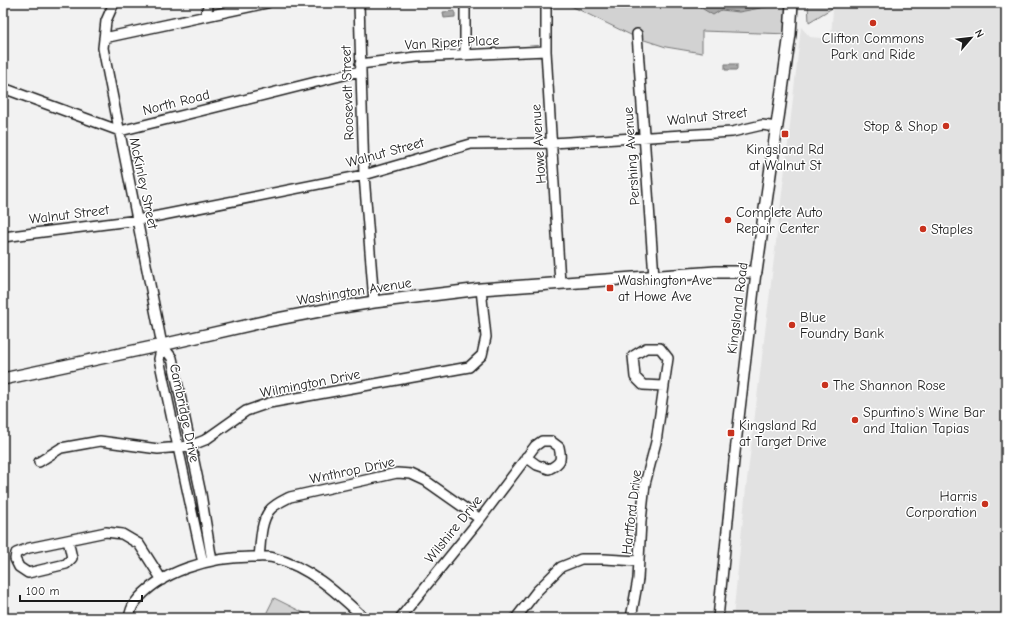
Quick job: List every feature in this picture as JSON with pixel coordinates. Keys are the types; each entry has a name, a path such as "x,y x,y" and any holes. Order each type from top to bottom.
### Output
{"main road":[{"name":"Kingsland Road","path":"756,272 790,34 792,3"},
{"name":"Washington Avenue","path":"3,379 267,321 374,302 481,288 716,272 756,272"}],"street":[{"name":"McKinley Street","path":"114,3 106,21 103,48 162,345"},
{"path":"205,16 209,3"},
{"path":"104,38 267,3"},
{"name":"Roosevelt Street","path":"359,3 364,175 374,302"},
{"path":"465,3 465,55"},
{"name":"Howe Avenue","path":"546,3 546,51 560,283"},
{"name":"Pershing Avenue","path":"638,34 643,137 654,277"},
{"name":"Van Riper Place","path":"360,67 417,57 546,51"},
{"name":"North Road","path":"120,131 360,67"},
{"path":"3,88 120,131"},
{"name":"Walnut Street","path":"3,237 138,220 364,175 471,144 552,143 732,132 757,126 777,127"},
{"name":"Kingsland Road","path":"718,618 734,456 756,272"},
{"name":"Wilmington Drive","path":"39,462 61,448 100,440 158,449 190,446 205,440 246,412 269,403 469,367 482,355 486,337 481,288"},
{"name":"Cambridge Drive","path":"162,345 172,358 201,494 212,560"},
{"name":"Cambridge Drive","path":"162,345 158,359 203,563"},
{"path":"646,348 660,348 668,358 664,386 643,385 635,377 633,356 646,348"},
{"name":"Hartford Drive","path":"631,618 638,579 641,521 645,484 656,442 664,386"},
{"name":"Wilshire Drive","path":"400,618 480,519 526,457"},
{"name":"Wnthrop Drive","path":"259,557 262,527 270,510 290,497 397,473 411,474 426,481 480,519"},
{"path":"68,540 72,558 66,564 28,573 19,567 15,560 16,553 29,548 106,532 122,534 139,544 162,580"},
{"path":"129,618 133,605 147,589 173,573 212,560 238,557 273,557 305,570 342,597 364,618"},
{"path":"516,618 537,591 561,567 581,559 639,561"}],"shaded area":[{"path":"565,3 792,3 790,34 702,31 702,53 666,47 635,37"},
{"path":"688,3 774,3 771,6 739,12 721,10 713,15 698,6"},
{"path":"808,3 888,3 888,6 839,4 809,22"},
{"path":"888,3 1006,3 1006,618 733,618 746,488 801,27 810,37 831,39 833,8 839,4 888,6"},
{"path":"455,11 455,17 444,18 443,12"},
{"path":"725,64 737,64 737,70 725,70"},
{"path":"274,598 314,618 264,618"}],"place":[{"name":"Clifton Commons Park and Ride","path":"873,23"},
{"name":"Stop & Shop","path":"946,126"},
{"name":"Kingsland Rd at Walnut St","path":"785,134"},
{"name":"Complete Auto Repair Center","path":"728,220"},
{"name":"Staples","path":"923,229"},
{"name":"Washington Ave at Howe Ave","path":"610,288"},
{"name":"Blue Foundry Bank","path":"792,325"},
{"name":"The Shannon Rose","path":"825,385"},
{"name":"Spuntino's Wine Bar and Italian Tapias","path":"855,420"},
{"name":"Kingsland Rd at Target Drive","path":"731,433"},
{"name":"Harris Corporation","path":"985,504"}]}
